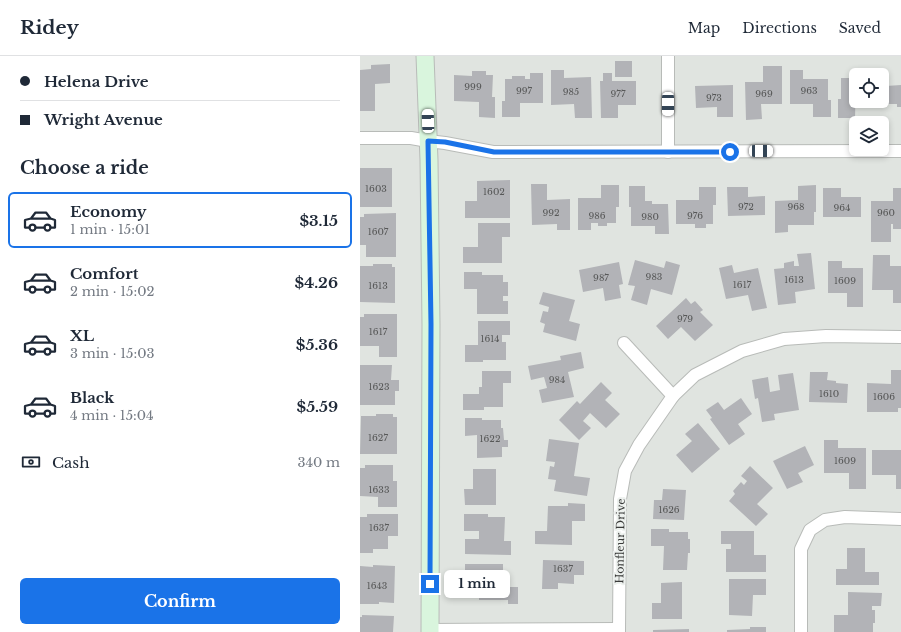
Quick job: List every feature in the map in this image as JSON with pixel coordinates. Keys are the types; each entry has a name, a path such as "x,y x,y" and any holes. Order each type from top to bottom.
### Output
{"street":[{"path":"425,56 431,324 430,631 619,630"},
{"path":"668,56 668,152"},
{"path":"360,138 412,138 445,142 494,152 901,151"},
{"name":"Honfleur Drive","path":"619,630 620,499 625,471 639,445 673,396 695,375 742,351 784,339 826,336 901,338"},
{"path":"624,343 673,396"},
{"path":"801,632 801,549 810,530 825,520 845,517 901,519"}],"building":[{"path":"615,61 632,61 632,77 615,77"},
{"path":"390,64 390,83 375,84 375,111 360,111 360,70 371,69 371,65"},
{"path":"763,66 782,66 782,104 761,104 762,119 746,120 745,82 763,82"},
{"path":"551,70 564,70 564,78 591,77 592,118 575,118 574,104 551,105"},
{"path":"790,70 803,70 803,79 828,79 828,100 831,100 831,117 813,117 813,104 790,104"},
{"path":"472,71 486,71 486,75 493,75 492,97 495,97 495,118 479,117 479,102 454,101 454,75 472,76"},
{"path":"530,73 543,73 543,103 520,103 520,117 502,117 502,101 505,101 505,79 512,79 512,76 525,76 525,79 530,79"},
{"path":"603,73 612,73 612,81 636,81 636,105 618,105 618,118 601,118 600,81 603,81"},
{"path":"841,78 849,78 849,108 855,108 855,116 849,116 849,118 838,118 838,99 841,99"},
{"path":"733,85 733,117 717,117 717,107 696,108 695,86"},
{"path":"901,85 901,107 897,107 897,104 889,104 889,86"},
{"path":"360,168 392,168 392,207 360,207"},
{"path":"510,180 510,218 465,218 465,201 477,201 477,181"},
{"path":"531,184 547,184 547,200 570,199 570,230 557,230 557,224 532,225"},
{"path":"601,185 619,185 619,207 616,207 616,223 607,223 607,226 598,226 598,223 591,223 591,230 578,230 578,198 601,198"},
{"path":"816,185 816,212 814,212 814,225 788,225 788,232 775,233 775,201 798,200 798,186"},
{"path":"629,186 645,186 645,201 652,201 652,204 668,204 669,234 655,234 655,226 631,226"},
{"path":"699,187 716,187 716,205 713,205 713,224 706,224 706,228 695,228 695,224 676,224 676,200 699,200"},
{"path":"727,187 748,187 748,197 765,196 765,215 728,216"},
{"path":"823,188 841,188 841,197 861,197 861,217 823,217"},
{"path":"893,188 901,188 901,229 893,229 893,224 891,224 891,242 871,242 871,201 893,201"},
{"path":"396,213 396,257 366,257 366,245 360,245 360,217 364,217 364,214"},
{"path":"478,223 510,223 510,237 502,237 502,263 463,263 463,247 478,247"},
{"path":"811,253 815,289 795,292 796,303 778,305 774,269 784,268 784,263 794,261 794,266 799,266 797,254"},
{"path":"873,255 890,255 890,266 901,266 901,303 893,303 893,290 872,290"},
{"path":"635,260 664,268 666,261 680,265 672,295 651,289 647,305 631,300 635,286 628,285"},
{"path":"828,261 842,261 842,268 863,268 863,307 847,307 847,293 828,293"},
{"path":"619,262 623,284 619,285 621,298 605,301 603,288 583,292 579,270"},
{"path":"373,264 392,264 392,267 395,267 395,303 360,302 360,266 373,266"},
{"path":"732,265 734,273 758,268 767,308 752,311 748,295 726,299 719,268"},
{"path":"464,272 482,272 482,275 503,275 503,282 508,282 508,296 503,296 503,301 508,301 508,314 477,314 477,289 464,289"},
{"path":"543,292 575,300 569,321 580,324 576,341 543,332 545,324 540,322 543,311 548,312 549,307 539,304"},
{"path":"686,298 691,304 695,301 703,310 700,312 713,325 695,341 681,327 668,339 656,326"},
{"path":"364,314 397,314 397,357 379,357 379,346 360,346 360,317 364,317"},
{"path":"478,321 510,321 510,335 502,335 502,342 506,342 506,360 465,362 465,345 478,345"},
{"path":"581,352 584,368 568,372 574,397 542,403 539,390 547,388 544,377 531,380 528,366 561,360 560,356"},
{"path":"360,365 392,365 391,380 399,380 399,391 395,391 395,405 360,405"},
{"path":"891,370 901,370 901,408 898,408 898,412 867,412 867,383 891,384"},
{"path":"482,371 511,371 511,383 503,383 503,407 484,407 484,410 463,410 463,394 479,394 479,387 482,387"},
{"path":"810,372 828,372 827,380 836,381 836,383 848,384 847,403 809,402"},
{"path":"793,373 799,410 774,414 775,420 762,422 758,398 755,399 752,380 768,377 770,392 780,390 778,375"},
{"path":"601,382 612,393 605,400 620,414 606,428 590,413 583,421 591,428 579,440 559,420 577,401 580,404"},
{"path":"741,398 752,414 738,424 745,434 729,445 710,419 712,418 706,410 718,402 724,410"},
{"path":"376,414 393,414 393,417 397,417 397,454 360,454 361,416 376,416"},
{"path":"465,418 501,420 504,440 508,440 508,447 502,447 502,457 477,458 477,435 465,436"},
{"path":"698,423 720,449 692,473 676,455 692,441 685,434"},
{"path":"549,439 579,443 574,476 590,478 587,496 554,491 556,480 548,479 550,466 554,467 555,462 546,461"},
{"path":"824,440 838,440 838,448 866,448 866,489 849,489 849,473 824,473"},
{"path":"805,446 814,465 798,473 803,482 787,489 773,461"},
{"path":"872,450 901,450 901,489 896,489 896,475 872,475"},
{"path":"365,465 393,465 393,481 397,481 397,507 378,507 378,497 360,496 360,468 365,468"},
{"path":"750,466 773,488 757,504 768,514 756,526 729,501 735,494 733,491 741,482 744,485 747,481 741,476"},
{"path":"473,469 496,469 496,505 465,505 464,489 473,489"},
{"path":"663,489 686,490 684,520 653,519 654,500 662,500"},
{"path":"568,503 585,504 585,521 572,521 572,545 535,544 535,531 547,531 548,506 568,506"},
{"path":"367,514 398,514 398,536 388,536 388,549 373,549 373,553 360,553 360,517 367,517"},
{"path":"464,514 488,514 488,517 505,517 504,541 511,541 511,555 465,554 465,539 479,539 479,531 464,531"},
{"path":"651,529 669,529 669,532 688,532 688,539 690,539 690,553 688,553 687,570 663,570 664,546 651,546"},
{"path":"721,531 754,531 754,555 766,555 766,572 726,572 726,549 731,549 731,544 721,544"},
{"path":"847,548 865,548 865,572 879,572 879,585 836,585 836,569 847,569"},
{"path":"543,560 584,561 584,575 574,575 574,584 558,583 558,589 542,589"},
{"path":"465,564 503,564 503,587 518,587 518,604 508,604 508,600 479,600 479,579 465,579"},
{"path":"373,565 395,566 394,603 379,602 379,604 360,604 360,566 373,567"},
{"path":"729,579 766,579 766,595 753,595 752,616 729,615"},
{"path":"682,582 682,619 652,619 652,603 661,603 661,583"},
{"path":"848,592 882,593 881,606 872,606 872,610 875,610 873,632 834,632 834,615 848,615"},
{"path":"362,615 394,616 393,632 360,632 360,617 362,617"},
{"path":"750,627 766,627 766,632 727,632 727,630 750,629"},
{"path":"689,629 689,632 653,632 653,630"}],"route":[{"path":"430,584 431,324 428,141 445,142 494,152 730,152"}]}
